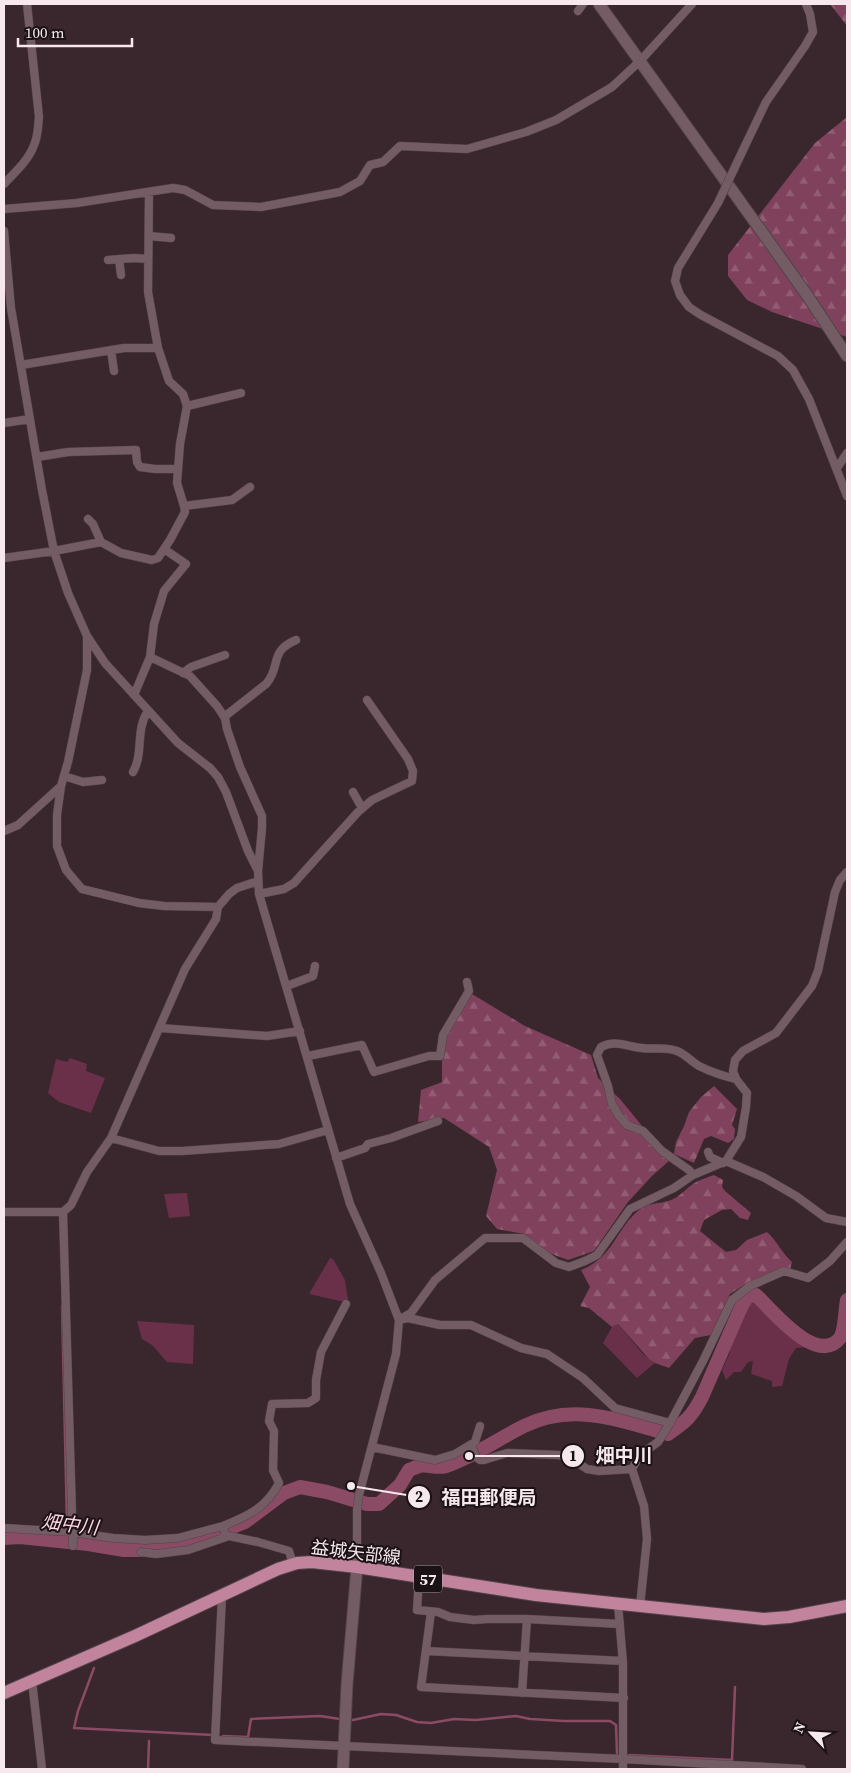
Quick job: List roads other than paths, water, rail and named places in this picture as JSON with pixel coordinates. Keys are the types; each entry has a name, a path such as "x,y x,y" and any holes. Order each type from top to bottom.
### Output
{"main road":[{"name":"益城矢部線","path":"4,1693 222,1596 278,1569 293,1564 312,1562 357,1567 527,1594 764,1619 789,1617 847,1606"}],"street":[{"path":"4,184 24,162 34,146 38,122 27,4"},
{"path":"578,11 583,4"},
{"path":"599,4 748,212 847,356"},
{"path":"4,209 77,203 173,188 185,190 213,205 261,207 340,192 360,181 370,165 383,162 400,146 467,149 526,132 556,120 612,87 640,61 692,4"},
{"path":"806,4 810,14 812,32 805,46 766,102 718,203 678,268 675,281 680,295 689,307 778,356 793,370 809,399 847,496"},
{"path":"88,519 93,524 101,542 121,554 152,560 158,558 183,519 184,506 177,483 180,444 186,406 183,394 169,381 158,348 148,292 150,192"},
{"path":"4,231 11,308 30,419 54,551 68,593 87,636 105,663 178,743 210,768 218,777 258,871"},
{"path":"149,236 171,238"},
{"path":"119,259 121,275"},
{"path":"108,260 148,259"},
{"path":"21,366 124,348 158,348"},
{"path":"111,350 114,371"},
{"path":"186,406 240,393"},
{"path":"4,423 30,419"},
{"path":"37,458 68,452 136,450 137,462 140,467 178,469"},
{"path":"837,468 847,453"},
{"path":"184,506 232,500 250,487"},
{"path":"4,558 101,542"},
{"path":"134,695 150,658 154,624 164,591 186,564 164,549"},
{"path":"87,636 87,670 61,786 56,831 57,846 66,870 82,889 139,903 164,906 218,907"},
{"path":"224,717 266,684 271,678 280,650 283,646 296,640"},
{"path":"183,673 191,667 224,656"},
{"path":"150,658 190,676 224,717 240,767 262,816 258,871 260,894 350,1204 384,1282 398,1320 396,1354 357,1510 357,1567 347,1684 343,1769"},
{"path":"260,894 284,889 294,883 362,808 372,800 410,783 414,778 414,771 408,759 367,700"},
{"path":"133,772 138,764 140,732 144,717 148,711"},
{"path":"64,776 83,782 102,780"},
{"path":"4,830 18,825 61,786"},
{"path":"353,792 362,808"},
{"path":"398,1320 411,1314 435,1280 485,1238 523,1238 548,1259 569,1267 597,1255 630,1209 674,1188 693,1175 724,1162 740,1137 746,1107 747,1093 733,1072 735,1060 743,1051 776,1033 812,986 818,972 835,892 840,880 847,872"},
{"path":"4,1212 63,1212 71,1205 87,1172 110,1138 185,969 216,919 218,907 237,888 258,881"},
{"path":"287,986 313,976 315,966"},
{"path":"308,1056 362,1045 374,1072 429,1056 440,1056 443,1035 469,990 467,982"},
{"path":"160,1028 267,1036 300,1030"},
{"path":"693,1175 689,1170 662,1151 643,1131 628,1125 619,1116 612,1104 597,1055 601,1047 615,1044 628,1044 640,1048 665,1047 678,1051 699,1066 723,1076 736,1078"},
{"path":"336,1158 365,1148 368,1144 438,1121"},
{"path":"110,1138 159,1151 182,1152 279,1144 328,1130"},
{"path":"708,1152 710,1158 763,1177 796,1196 826,1218 847,1222"},
{"path":"63,1212 73,1546"},
{"path":"640,1606 646,1539 644,1506 632,1469 640,1455 658,1442 670,1424 704,1361 732,1300 750,1286 784,1271 808,1278 830,1261 847,1242"},
{"path":"4,1528 145,1540 178,1538 223,1527 258,1510 274,1494 279,1483 273,1470 274,1431 269,1421 272,1404 308,1403 316,1398 316,1380 320,1352 346,1304"},
{"path":"398,1320 408,1318 440,1325 471,1325 521,1348 547,1354 583,1378 615,1408 670,1424"},
{"path":"372,1447 435,1460 471,1447 475,1442 480,1426"},
{"path":"471,1447 476,1457 480,1460 508,1453 559,1455 576,1461 587,1469 599,1471 632,1469"},
{"path":"223,1527 226,1536"},
{"path":"141,1552 156,1554 188,1550 226,1536 258,1542 288,1551 293,1564"},
{"path":"419,1577 416,1610 438,1612 450,1618 474,1620 487,1618 527,1619 620,1624"},
{"path":"222,1596 215,1740 802,1769"},
{"path":"618,1604 623,1661 623,1769"},
{"path":"431,1612 421,1687 624,1698"},
{"path":"522,1693 527,1619"},
{"path":"426,1651 623,1661"},
{"path":"32,1681 42,1769"}],"waterway":[{"name":"畑中川","path":"4,1538 20,1537 124,1550 162,1550 210,1536 245,1522 284,1493 300,1487 327,1492 367,1504 379,1504 400,1485 409,1470 419,1466 443,1467 476,1453 524,1426 542,1419 560,1415 596,1416 632,1423 668,1434 695,1410 742,1305 748,1296 756,1295 795,1333 807,1341 819,1345 830,1345 842,1335 847,1300"},
{"path":"62,1306 67,1525"},
{"path":"94,1668 78,1711 74,1728 213,1735"},
{"path":"629,1755 732,1760 735,1687"},
{"path":"353,1720 381,1714 396,1715 417,1722 431,1723 454,1719 476,1720 516,1716 530,1719 564,1721 610,1721 616,1725 617,1754"},
{"path":"223,1736 248,1737 251,1719 320,1716 340,1719"},
{"path":"148,1769 149,1741"}],"place":[{"name":"畑中川","path":"469,1456"},
{"name":"福田郵便局","path":"351,1486"}]}
